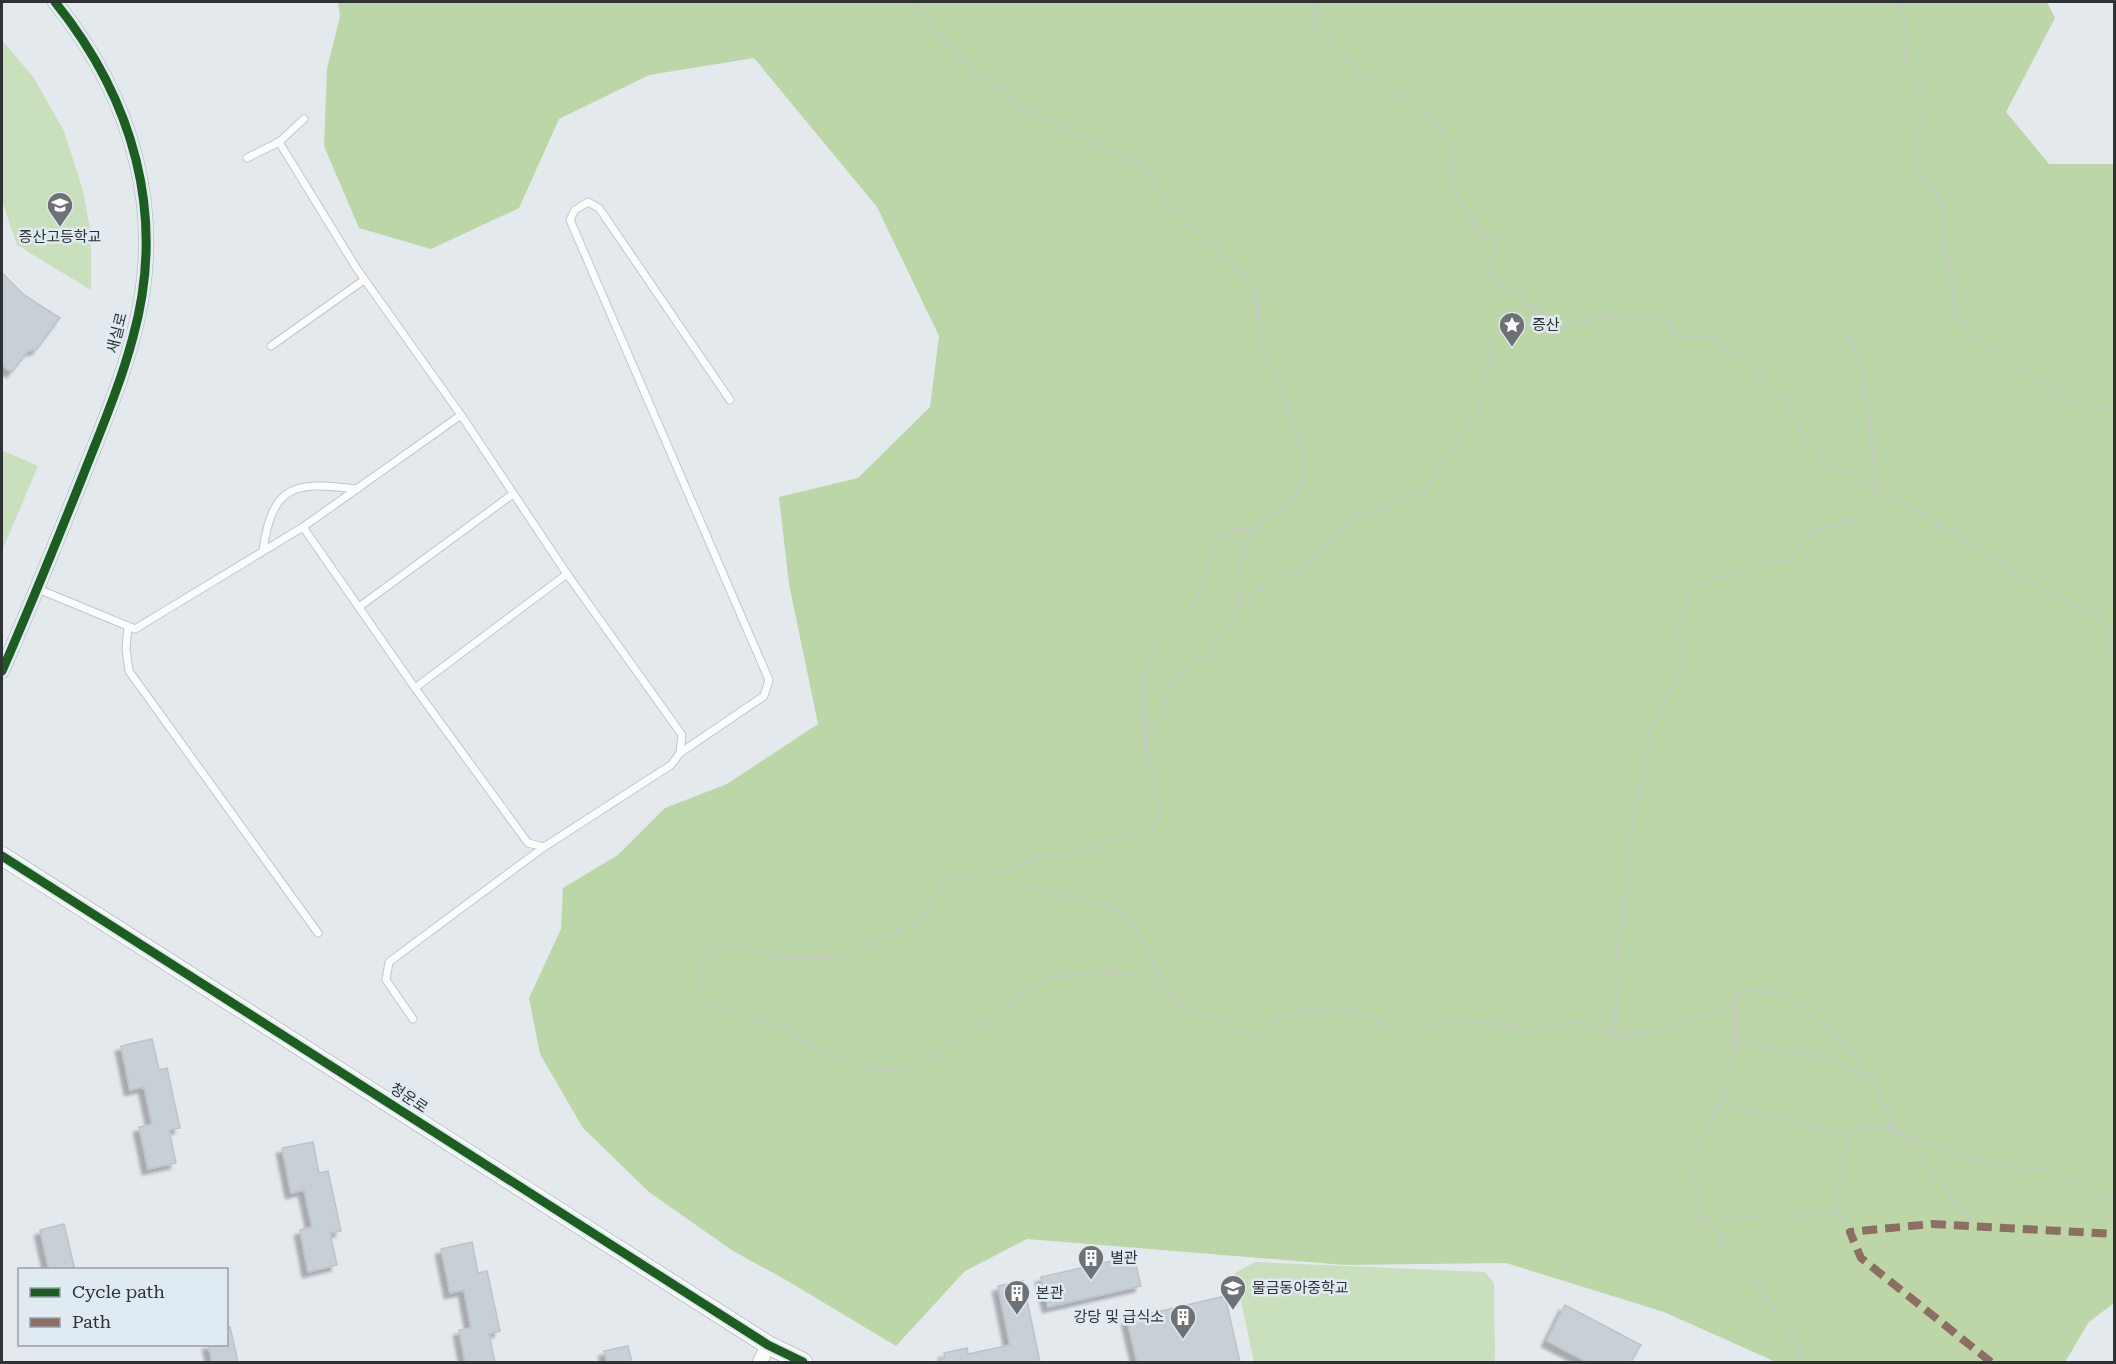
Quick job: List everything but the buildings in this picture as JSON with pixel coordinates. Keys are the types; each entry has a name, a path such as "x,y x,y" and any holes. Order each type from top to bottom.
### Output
{"street":[{"name":"새실로","path":"2,671 38,589 120,380 134,336 146,251 140,171 129,131 115,96 94,57 55,2"},
{"name":"청운로","path":"2,856 768,1345 803,1362"},
{"path":"760,1362 768,1345"}],"lane":[{"path":"247,158 279,142 304,119"},
{"path":"279,142 364,280 461,415 567,574 682,735 680,753"},
{"path":"413,1019 386,980 389,962 544,848 671,765 680,753 764,696 769,680 570,220 575,210 588,202 598,208 730,400"},
{"path":"271,346 364,280"},
{"path":"38,589 135,629 303,527 461,415"},
{"path":"263,550 271,513 280,499 294,489 313,484 357,489"},
{"path":"359,607 513,494"},
{"path":"303,527 415,688 528,843 544,848"},
{"path":"415,688 567,574"},
{"path":"128,626 126,649 129,671 318,933"}],"path":[{"path":"915,2 939,36 971,68 987,81 1003,89 1018,105 1143,166 1164,200 1248,279 1257,303 1260,342 1291,411 1307,467 1300,491 1285,507 1254,529 1244,549 1239,569 1237,605 1230,621 1208,654 1177,675 1169,689 1162,717 1147,735"},
{"path":"1315,2 1314,15 1317,27 1328,37 1336,50 1357,70 1431,117 1443,130 1450,145 1453,190 1456,197 1477,228 1476,235 1496,234 1499,249 1485,272 1553,322 1576,325 1600,317 1666,315 1674,335 1711,336 1734,353 1752,361 1773,394 1787,401 1801,434 1825,461 1960,537 2051,593 2100,616 2110,633 2111,647 2115,650"},
{"path":"1896,2 1904,16 1908,34 1903,66 1916,80 1924,95 1925,111 1913,149 1922,176 1942,201 1942,244 1948,256 1955,311 1976,339 2027,375 2044,381 2055,396 2070,406 2115,407"},
{"path":"1237,605 1270,581 1299,571 1354,518 1426,490 1483,404 1480,380 1494,360 1488,351 1488,340 1534,310"},
{"path":"1615,1035 1616,1000 1623,973 1617,947 1631,874 1628,845 1650,733 1667,698 1685,669 1680,651 1679,622 1694,588 1711,579 1790,559 1816,530 1852,520 1874,500 1876,489 1862,370 1845,330"},
{"path":"1254,529 1234,530 1218,539 1199,594 1181,616 1165,628 1149,655 1141,681 1142,702 1147,735 1146,747 1161,813 1158,822 1150,831 1111,838 1092,850 1071,855 1054,854 1037,857 1004,872 954,877 942,886 920,918 841,954 797,958 775,956 737,946 722,948 708,956 699,977 698,990 702,1000 711,1005 749,1014 793,1033 815,1049 871,1069 887,1071 925,1061 1015,1003 1030,986 1054,977 1112,971 1139,978 1190,1009 1226,1023 1245,1034 1259,1037 1268,1034 1275,1020 1302,1012 1332,1010 1360,1014 1387,1026 1409,1031 1423,1030 1445,1020 1463,1018 1530,1030 1571,1021 1615,1035 1635,1035 1687,1023 1718,1010 1748,990 1764,991 1787,997 1836,1034 1863,1066 1884,1101 1894,1130"},
{"path":"1029,885 1076,899 1104,904 1121,911 1133,923 1143,939 1160,978 1177,1000"},
{"path":"1699,1219 1698,1196 1687,1162 1721,1102 1737,1041 1735,998"},
{"path":"1737,1041 1833,1059 1869,1077"},
{"path":"1721,1102 1849,1135"},
{"path":"1850,1232 1836,1209 1849,1135 1859,1127 1894,1130 1975,1161 2022,1170 2044,1167 2102,1196 2115,1198"},
{"path":"1900,1133 1975,1227"},
{"path":"1699,1219 1839,1214"},
{"path":"1699,1219 1717,1230 1725,1249 1755,1280 1801,1351 1799,1362"}],"green space":[{"path":"338,2 2047,2 2055,18 2006,112 2049,164 2114,164 2114,1303 2089,1322 2065,1362 1776,1362 1664,1312 1506,1263 1345,1265 1027,1239 965,1271 896,1346 733,1251 649,1192 583,1128 540,1054 529,998 561,929 563,888 618,855 665,808 727,784 818,724 789,584 779,497 858,478 930,407 939,336 877,207 754,58 649,75 559,119 519,208 431,249 359,228 324,146 327,69 340,16"},
{"path":"2,40 34,78 64,131 83,191 91,234 91,290 17,245 2,201"},
{"path":"2,450 38,466 2,551"},
{"path":"1255,1262 1485,1272 1494,1283 1495,1362 1254,1362 1235,1273"}],"marked path":[{"path":"1991,1362 1861,1258 1850,1232 1932,1224 2114,1234"}],"cycle path":[{"path":"2,671 53,551 116,391 133,337 143,291 146,246 144,203 136,160 123,118 105,78 82,39 55,2"},
{"path":"2,856 768,1345 803,1362"}],"place":[{"name":"증산고등학교","path":"60,228"},
{"name":"증산","path":"1512,348"},
{"name":"별관","path":"1091,1281"},
{"name":"물금동아중학교","path":"1233,1311"},
{"name":"본관","path":"1017,1316"},
{"name":"강당 및 급식소","path":"1183,1340"}]}
